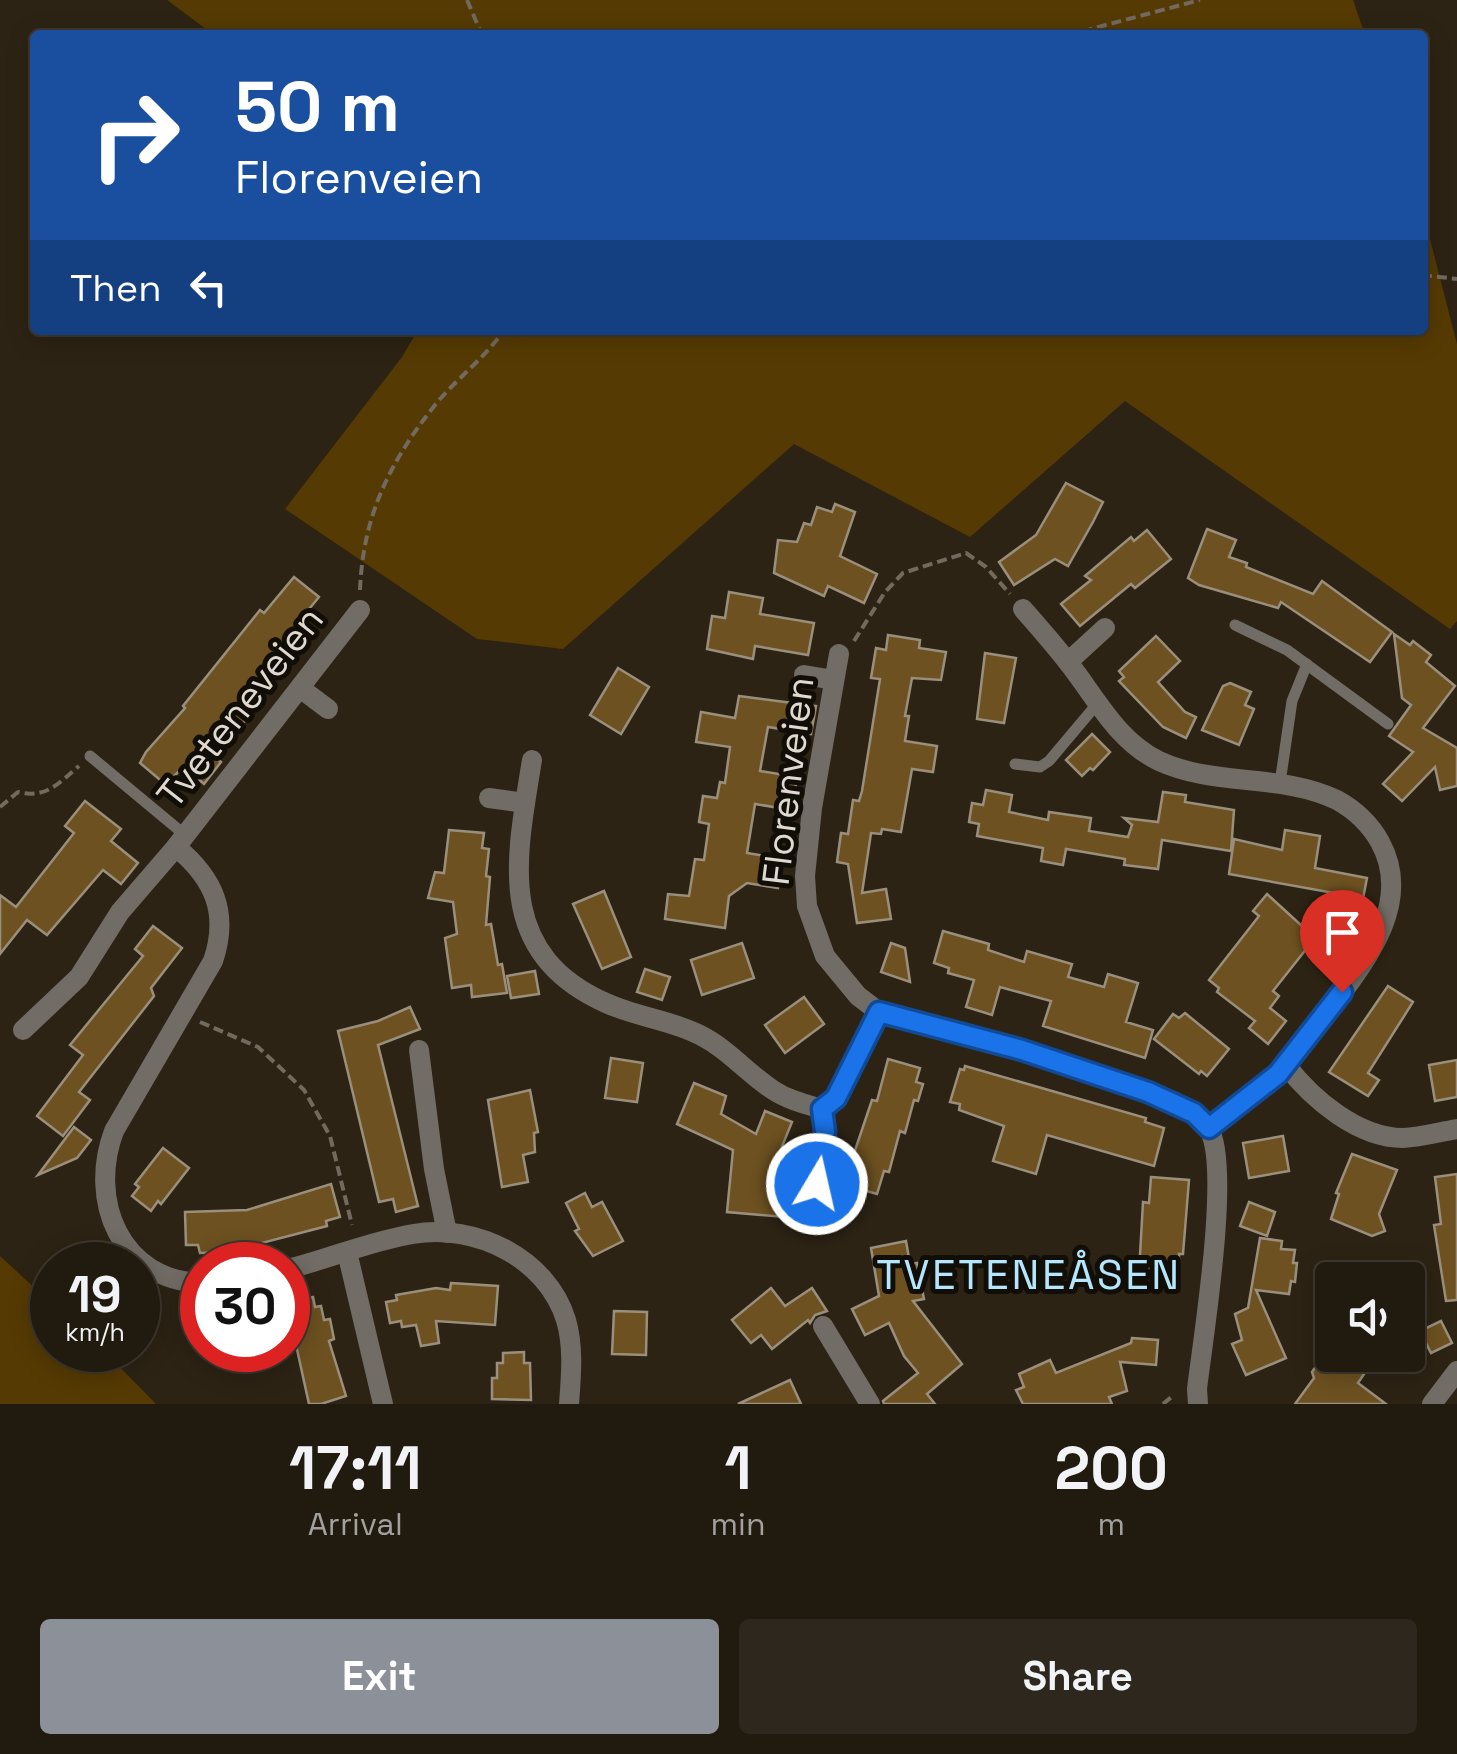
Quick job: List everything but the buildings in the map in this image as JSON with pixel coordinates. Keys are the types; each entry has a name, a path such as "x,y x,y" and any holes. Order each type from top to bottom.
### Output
{"street":[{"path":"1022,609 1129,740 1159,761 1206,774 1315,791 1339,802 1371,827 1388,858 1392,894 1374,947 1286,1066 1209,1128 1216,1162 1216,1216 1198,1404"},
{"name":"Tveteneveien","path":"22,1030 80,977 120,912 181,841 360,610"},
{"path":"1068,662 1105,628"},
{"name":"Florenveien","path":"838,654 812,808 805,876 808,906 825,956 858,996 879,1012 1022,1050 1140,1089 1184,1107 1209,1128"},
{"path":"804,675 834,680"},
{"path":"300,688 328,709"},
{"path":"532,760 517,850 517,887 525,918 540,950 558,975 609,1005 698,1034 721,1047 772,1089 822,1109"},
{"path":"489,798 525,804"},
{"name":"Tveteneveien","path":"180,1280 166,1278 130,1249 115,1229 103,1182 104,1157 114,1131 213,961 221,924 212,890 181,841"},
{"path":"822,1109 836,1098 879,1012"},
{"path":"419,1050 434,1169 447,1233"},
{"path":"1286,1066 1326,1105 1366,1130 1402,1138 1457,1129"},
{"path":"817,1184 825,1132 822,1109"},
{"path":"310,1263 412,1234 447,1233 509,1251 548,1284 567,1321 569,1404"},
{"path":"352,1251 383,1404"},
{"path":"823,1326 870,1404"},
{"path":"1432,1404 1457,1370"}],"lane":[{"path":"1236,624 1271,640 1388,724"},
{"path":"1280,784 1292,700 1307,664"},
{"path":"1015,764 1040,767 1049,761 1098,704"},
{"path":"90,756 181,841"}],"path":[{"path":"467,0 480,30"},
{"path":"1087,30 1200,0"},
{"path":"1428,277 1457,280"},
{"path":"360,610 365,537 378,493 434,406 499,335"},
{"path":"838,654 860,636 885,592 903,574 966,553 986,567 1022,609"},
{"path":"0,807 18,792 38,795 53,789 90,756"},
{"path":"182,1014 258,1047 304,1090 330,1136 352,1251"}],"shaded area":[{"path":"167,0 1353,0 1363,30 207,30"},
{"path":"1428,231 1457,344 1457,621 1450,629 1125,401 970,537 794,444 563,649 477,639 285,509 415,335 1428,335"},
{"path":"0,1256 30,1284 30,1372 125,1372 156,1404 0,1404"}],"district":[{"name":"TVETENEÅSEN","path":"1029,1274"}],"route":[{"path":"817,1184 825,1132 822,1109 836,1098 879,1012 1022,1050 1148,1092 1194,1113 1209,1128 1278,1074 1342,992"}]}
